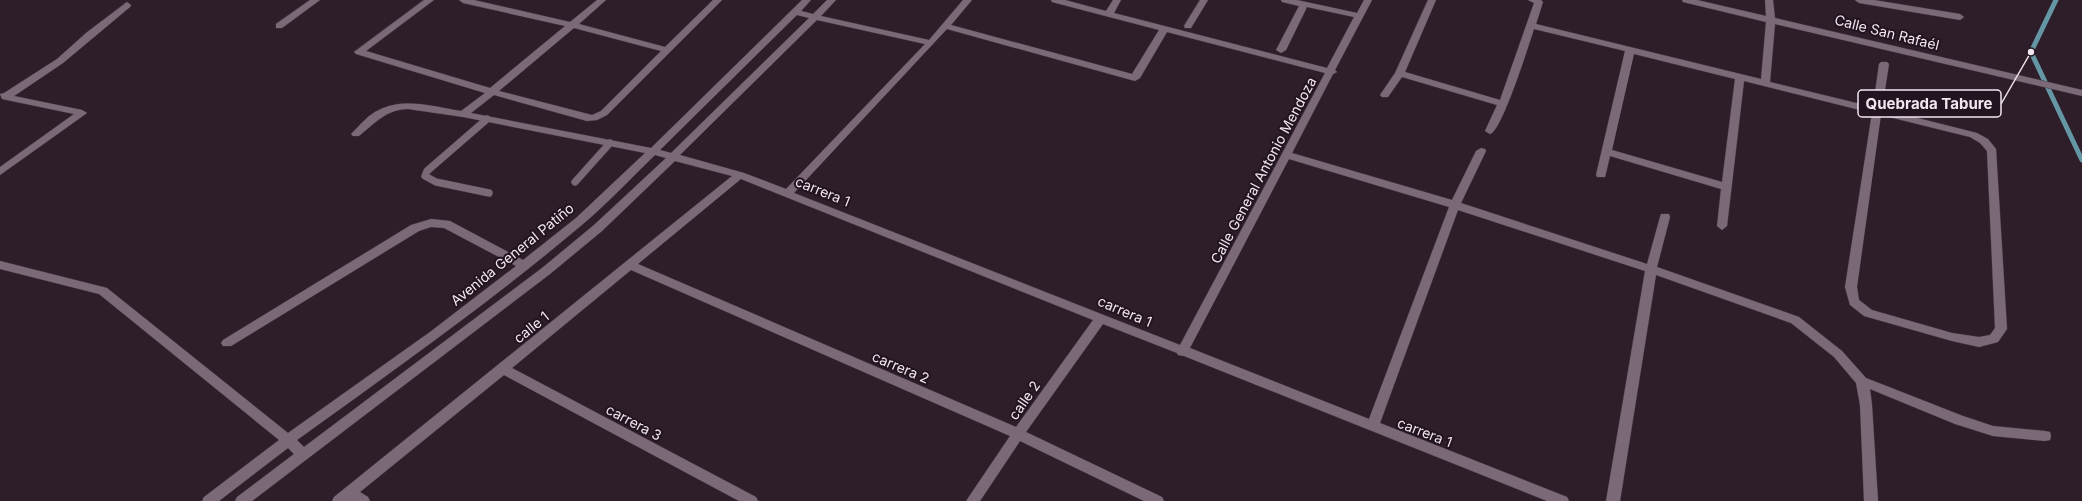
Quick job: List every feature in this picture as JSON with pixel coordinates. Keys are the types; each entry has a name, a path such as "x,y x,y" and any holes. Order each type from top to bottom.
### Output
{"street":[{"path":"279,26 316,0"},
{"path":"430,0 359,52 575,116 594,118 604,113 718,0"},
{"path":"463,0 572,25 666,50"},
{"path":"463,114 492,92 602,0"},
{"name":"Avenida General Patiño","path":"209,501 288,440 434,335 524,266 580,220 690,116 807,0"},
{"path":"242,501 546,272 598,228 817,17 832,0"},
{"path":"788,193 931,43 968,0"},
{"path":"1055,0 1332,72"},
{"path":"1109,14 1117,0"},
{"path":"1188,26 1204,0"},
{"path":"1285,0 1360,16"},
{"name":"Calle General Antonio Mendoza","path":"1182,352 1286,155 1332,72 1368,0"},
{"path":"1385,95 1400,73 1432,0"},
{"path":"1490,131 1503,104 1530,25 1540,2 1532,0"},
{"name":"Calle San Rafaél","path":"1686,0 2082,93"},
{"path":"1765,83 1771,19 1769,0"},
{"path":"1859,0 1960,18"},
{"path":"1281,50 1304,4"},
{"path":"3,96 60,61 89,35 127,6"},
{"path":"794,12 931,43"},
{"path":"1530,25 1876,112 1973,135 1984,141 1992,151 2001,329 1994,339 1979,342 1952,337 1868,313 1854,302 1851,287 1876,112 1884,64"},
{"path":"945,26 1135,78 1164,29"},
{"path":"1601,175 1630,50"},
{"path":"1400,73 1503,104"},
{"path":"1722,226 1728,187 1740,78"},
{"path":"0,172 82,113 3,96"},
{"name":"carrera 1","path":"356,134 381,112 398,106 463,114 652,151 740,175 1101,317 1182,352 1562,501"},
{"path":"1372,427 1455,205 1469,173 1481,151"},
{"path":"1607,152 1728,187"},
{"path":"1286,155 1455,205 1651,269 1794,320 1838,354 1862,381 1959,420 1993,431 2045,436"},
{"name":"calle 1","path":"344,497 740,175"},
{"path":"1613,501 1651,269 1665,218"},
{"path":"227,343 415,228 431,223 446,224 505,254 524,266"},
{"path":"0,265 102,291 288,440 303,454"},
{"name":"carrera 2","path":"630,265 1018,434 1157,501"},
{"name":"calle 2","path":"973,501 1018,434 1101,317"},
{"name":"carrera 3","path":"503,369 751,501"},
{"path":"1862,381 1866,405 1871,501"},
{"path":"344,497 363,501"}],"lane":[{"path":"487,119 427,171 425,176 428,180 488,193"},
{"path":"575,182 610,143"}],"waterway":[{"path":"2056,0 2031,52 2082,160"}],"place":[{"name":"Quebrada Tabure","path":"2031,52"}]}
